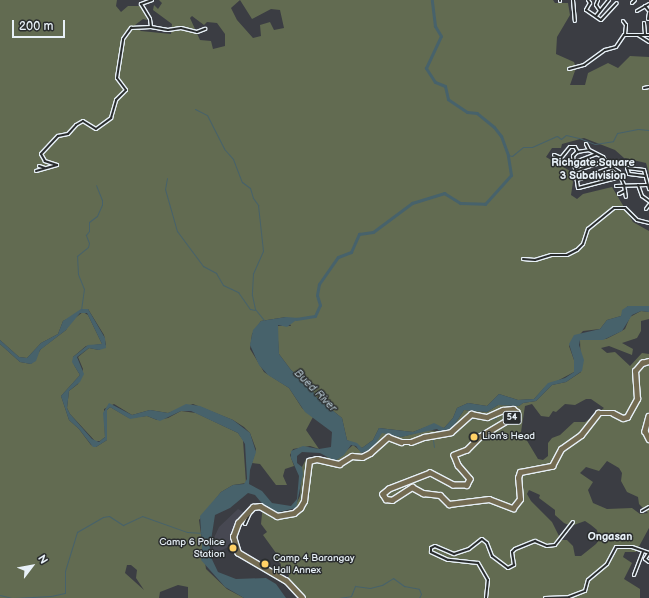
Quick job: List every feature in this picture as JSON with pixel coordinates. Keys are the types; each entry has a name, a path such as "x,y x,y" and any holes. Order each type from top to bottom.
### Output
{"highway":[{"name":"54","path":"254,507 262,507 277,516 298,510 303,504 307,464 312,459 338,464 352,456 362,457 370,453 388,437 406,443 433,437 454,430 471,414 487,417 511,409 517,412 512,418 480,437 467,450 454,455 458,464 470,479 468,485 453,485 430,474 386,490 384,498 387,500 395,499 404,490 412,487 423,493 440,495 449,504 489,499 513,508 520,498 518,478 520,472 552,466 561,449 581,435 598,413 613,413 623,418 627,417 637,399 635,372 642,363 649,361"},
{"path":"649,416 645,431 649,438"},
{"path":"254,507 235,529 233,537 236,548 244,557 286,581 302,598"}],"street":[{"path":"151,27 150,19 141,4 152,0"},
{"path":"573,0 575,21"},
{"path":"588,0 590,3 586,10 599,19 603,19 617,3"},
{"path":"598,0 596,5 600,11"},
{"path":"596,16 609,0"},
{"path":"632,3 635,0"},
{"path":"637,11 649,4"},
{"path":"645,6 649,12 648,18"},
{"path":"569,69 584,65 605,50 616,47 625,35 626,25 623,21"},
{"path":"643,39 644,23"},
{"path":"36,171 57,165 45,160 41,154 58,136 68,134 76,125 84,121 96,129 111,118 116,100 126,90 117,78 122,39 132,28 151,27 166,30 181,28 197,32 205,29"},
{"path":"625,35 649,35"},
{"path":"638,35 649,42"},
{"path":"644,88 649,87"},
{"path":"576,144 575,147 578,152"},
{"path":"586,144 589,150 613,167 624,185 626,197"},
{"path":"554,155 561,158 567,148 575,147"},
{"path":"589,150 578,152 573,156 578,188 620,177"},
{"path":"573,163 596,154"},
{"path":"575,171 605,161"},
{"path":"38,166 45,168"},
{"path":"577,180 613,167"},
{"path":"646,176 629,174 627,168 644,169 646,176 647,185 649,189"},
{"path":"638,185 642,196 649,201"},
{"path":"616,186 647,185"},
{"path":"619,194 625,191"},
{"path":"646,209 649,205"},
{"path":"523,259 534,260 551,255 567,255 577,250 583,244 588,229 614,208 625,208 637,220 649,223"},
{"path":"245,524 254,507"},
{"path":"642,511 649,507"},
{"path":"486,598 488,580 478,563 448,560 431,552 431,548 435,546 454,554 483,540 492,556 508,568 515,564 512,552 514,549 535,541 547,546 555,545 573,522"},
{"path":"544,598 569,597 586,591 588,580 607,564 616,548 632,548 649,553 645,559 649,562"},
{"path":"634,574 642,552"}],"shaded area":[{"path":"238,509 245,513 232,539 233,545 213,554 213,540 219,527"}],"green space":[{"path":"0,0 117,0 116,6 121,12 128,6 143,6 147,20 143,19 135,25 141,31 171,34 172,24 153,10 154,5 158,9 162,3 159,0 240,0 553,0 555,3 568,3 570,15 557,37 556,54 574,62 576,68 570,85 585,85 588,73 608,63 618,68 630,56 649,57 649,173 646,163 624,158 615,150 584,138 562,144 561,148 552,148 546,157 570,171 573,182 571,195 577,199 583,194 612,187 633,222 649,231 649,306 628,306 621,316 607,320 600,329 583,331 569,346 574,360 574,372 544,388 534,399 518,400 499,394 487,406 468,403 457,408 453,418 444,428 431,425 413,432 379,428 373,440 362,448 347,440 342,418 316,397 309,384 291,370 279,354 277,326 291,326 286,317 261,321 252,334 250,349 264,372 289,388 302,408 313,417 306,430 319,449 310,446 293,449 290,455 294,466 285,469 283,476 287,485 276,485 260,464 252,463 256,449 250,433 244,427 233,420 193,404 168,413 150,410 132,415 114,404 104,409 105,437 100,441 95,441 70,414 67,408 69,391 78,384 83,369 78,357 89,348 99,350 106,345 104,335 88,309 63,321 58,334 41,343 27,358 19,357 0,340","holes":["240,0 252,19 271,9 280,10 284,28 274,30 270,22 260,25 261,36 253,38 237,20 231,8","192,16 204,25 207,22 217,23 225,34 225,46 213,49 211,41 200,40 190,18"]},
{"path":"641,311 649,312 649,319 641,321 641,331 637,338 622,343 633,349 632,355 609,346 601,348 607,353 615,352 630,366 642,353 649,354 649,528 636,552 625,552 623,557 632,563 624,579 640,589 640,598 306,598 288,579 289,575 280,569 281,564 275,558 276,553 263,535 267,532 261,524 263,504 274,513 293,510 300,496 302,467 306,459 317,457 326,459 327,456 335,461 353,445 363,453 373,447 379,434 384,432 401,437 428,430 444,432 453,427 464,410 487,412 498,405 519,406 523,403 536,401 552,385 566,382 581,372 580,340 606,339 625,329 630,317","holes":["586,399 591,399 604,408 585,422 574,422 560,435 552,438 548,443 548,456 543,460 538,459 526,439 514,439 512,435 521,432 525,406 532,404 541,416 549,417 553,411 556,412 565,404 575,405","607,461 619,468 622,473 621,481 627,492 638,497 639,504 648,513 640,514 632,508 607,509 593,503 588,490 593,482 580,473 586,467 599,471","529,490 540,495 539,498 555,510 555,515 564,523 571,526 585,521 597,530 599,540 581,556 575,556 573,546 567,540 561,540 552,522 531,501 527,494"]},
{"path":"83,312 88,315 102,344 86,346 73,357 74,365 80,375 61,396 69,420 79,429 91,445 96,447 107,440 107,410 110,407 129,418 147,416 157,420 168,418 181,411 196,413 238,433 243,440 246,483 233,485 221,492 199,520 206,569 227,589 244,598 188,598 188,587 178,585 160,592 159,598 0,598 0,344 20,362 31,364 41,349 66,330 71,321","holes":["127,565 131,565 137,570 136,578 144,590 125,573"]}],"water":[{"path":"628,306 649,306 649,312 641,311 632,315 622,331 603,340 580,340 579,345 584,360 582,371 566,382 552,385 536,401 523,403 519,406 498,405 487,412 464,410 453,427 442,433 437,429 401,437 382,433 375,445 367,451 361,453 356,446 351,445 344,455 335,461 320,453 302,452 297,456 297,463 302,467 303,474 296,508 274,513 265,507 255,495 248,493 230,508 215,515 209,553 218,572 236,579 266,578 276,584 286,598 244,598 225,587 201,560 202,546 200,516 221,492 233,485 244,484 247,479 245,444 238,433 191,411 181,411 160,421 147,416 130,419 110,407 107,410 107,440 96,447 93,447 79,429 69,420 61,396 80,375 72,362 73,357 88,345 102,344 87,313 80,313 66,330 40,350 36,361 31,364 20,362 0,344 0,340 19,357 27,358 41,343 58,334 63,321 81,309 88,309 105,338 106,348 99,350 89,348 77,357 84,374 80,382 69,391 67,408 70,414 92,439 99,442 105,437 103,413 109,403 132,415 150,410 168,413 186,404 200,406 233,420 250,433 256,452 250,470 249,484 262,491 272,503 291,506 297,499 299,476 291,458 291,451 303,446 319,449 331,447 332,432 305,412 289,388 268,375 259,365 250,345 253,330 261,321 286,317 299,318 287,327 278,325 279,354 291,370 309,384 316,397 342,418 347,440 357,443 362,448 373,440 379,428 413,432 434,423 444,428 453,418 457,408 468,403 487,406 499,394 518,400 534,399 548,383 565,378 574,372 574,360 569,344 574,335 600,329 607,320 621,316 622,310"}],"waterway":[{"name":"Bued River","path":"296,319 315,316 320,305 317,295 319,284 338,257 351,252 359,234 373,232 412,203 444,193 460,203 485,204 511,175 508,155 501,136 494,127 477,113 467,112 448,99 445,86 435,82 426,68 441,36 435,26 432,0"},
{"path":"195,109 207,115 225,150 233,159 242,182 250,188 253,198 258,205 263,251 253,273 252,295 255,309 264,320"},
{"path":"508,155 512,156 523,147 532,147 557,136 561,139 566,135 595,144 613,141 617,133 638,129 649,130"},
{"path":"167,178 165,189 177,231 203,266 216,273 223,285 238,292 250,309 255,310"},
{"path":"81,310 84,289 78,274 77,256 88,247 89,243 86,235 89,231 89,222 97,216 102,205 102,200 96,185"},
{"path":"467,421 474,418 486,420 496,418"},
{"path":"433,440 434,447"},
{"path":"14,598 51,596 65,593 65,571 77,532 103,517 109,516 123,525 142,516 187,532 203,533"},
{"path":"339,598 351,596 355,586 370,588 382,585 393,578 404,586 419,589 421,594 419,598"},
{"path":"0,595 12,598"}],"place":[{"name":"Lion's Head","path":"474,437"},
{"name":"Camp 6 Police Station","path":"233,548"},
{"name":"Camp 4 Barangay Hall Annex","path":"265,564"}],"district":[{"name":"Richgate Square 3 Subdivision","path":"593,170"},
{"name":"Ongasan","path":"610,537"}]}
